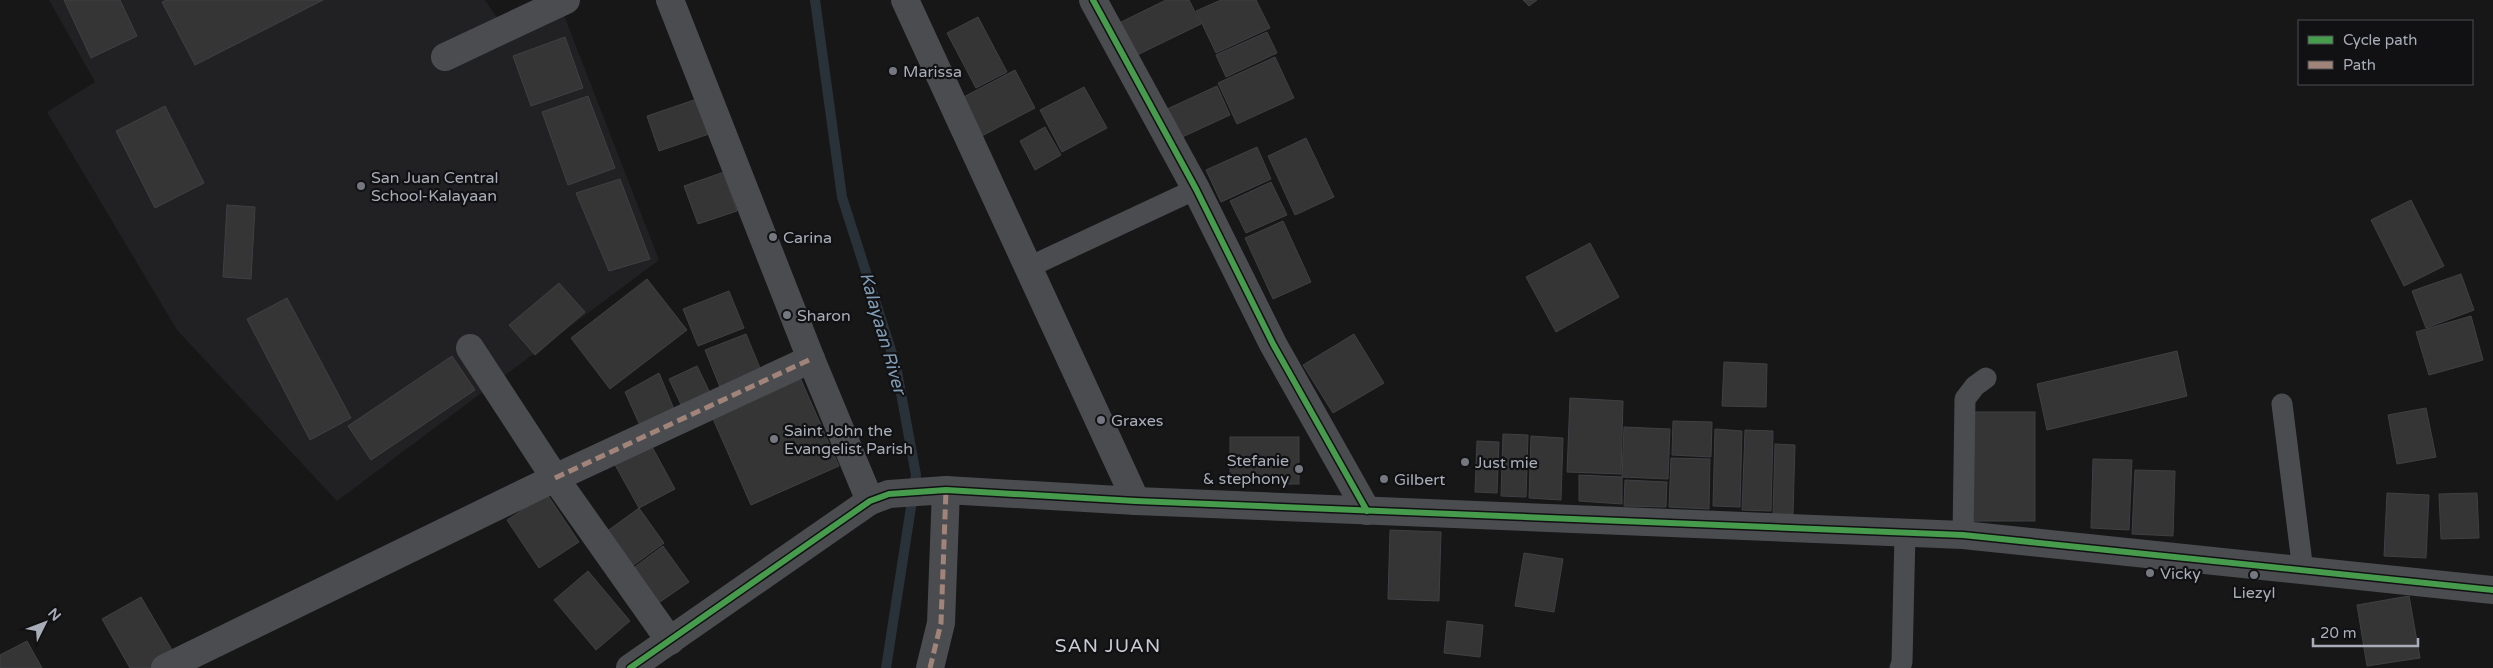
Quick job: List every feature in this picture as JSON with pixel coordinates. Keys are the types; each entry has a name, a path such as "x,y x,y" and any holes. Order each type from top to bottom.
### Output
{"street":[{"path":"445,57 566,0"},
{"path":"670,0 811,359 880,498"},
{"path":"905,0 1136,501"},
{"path":"1093,0 1196,189 1273,344 1368,510"},
{"path":"470,348 555,478 670,641"},
{"path":"165,668 555,478 811,359"},
{"path":"930,668 942,623 942,490"},
{"path":"630,668 880,498 942,490 1136,501 1963,535 2493,590"}],"lane":[{"path":"1027,268 1196,189"},
{"path":"1963,535 1966,399 1975,386 1986,378"},
{"path":"2282,404 2303,570"},
{"path":"1900,668 1902,662 1905,533"}],"shaded area":[{"name":"San Juan Central School-Kalayaan","path":"49,0 485,0 498,19 558,0 659,260 337,501 177,330 47,112 95,82"}],"building":[{"path":"64,0 120,0 137,36 91,58"},
{"path":"167,0 323,0 195,65 162,2"},
{"path":"1166,0 1189,0 1201,24 1133,57 1117,24"},
{"path":"1221,0 1256,0 1270,28 1216,53 1196,11"},
{"path":"1523,0 1537,0 1529,6"},
{"path":"978,17 1007,72 976,88 947,33"},
{"path":"1267,32 1277,53 1226,77 1216,55"},
{"path":"565,37 583,88 531,106 513,56"},
{"path":"1275,57 1294,98 1237,124 1218,83"},
{"path":"1015,70 1035,108 978,138 958,100"},
{"path":"1217,86 1230,115 1178,139 1165,110"},
{"path":"1084,87 1107,128 1062,152 1040,110"},
{"path":"588,96 615,168 568,185 542,112"},
{"path":"697,99 709,134 659,151 647,116"},
{"path":"165,106 204,183 155,208 116,131"},
{"path":"1045,127 1061,155 1035,170 1020,141"},
{"path":"1306,138 1334,197 1295,215 1268,156"},
{"path":"1257,147 1271,179 1221,202 1206,170"},
{"path":"724,172 737,211 698,224 684,186"},
{"path":"620,179 650,259 609,271 576,193"},
{"path":"1271,182 1287,215 1246,233 1230,201"},
{"path":"2411,200 2444,266 2404,286 2371,220"},
{"path":"227,205 255,207 251,279 223,277"},
{"path":"1283,221 1311,282 1273,299 1245,238"},
{"path":"1590,243 1619,297 1556,332 1526,277"},
{"path":"2461,274 2474,310 2426,328 2412,291"},
{"path":"647,279 687,330 610,389 571,338"},
{"path":"559,283 585,312 535,355 509,325"},
{"path":"729,291 744,328 698,346 683,309"},
{"path":"287,298 351,418 310,440 247,319"},
{"path":"2471,316 2483,360 2429,375 2416,332"},
{"path":"746,334 765,380 724,397 705,350"},
{"path":"1354,334 1384,383 1333,413 1303,365"},
{"path":"2177,351 2187,396 2047,430 2037,384"},
{"path":"452,356 475,390 371,460 348,426"},
{"path":"1724,362 1767,364 1766,407 1722,406"},
{"path":"697,366 713,399 685,413 669,379"},
{"path":"659,373 676,414 642,430 625,392"},
{"name":"Saint John the Evangelist Parish","path":"798,373 839,466 751,505 710,412"},
{"path":"1570,398 1623,401 1621,474 1567,472"},
{"path":"2426,408 2436,457 2397,464 2388,415"},
{"path":"1970,412 2035,412 2035,521 1970,521"},
{"path":"1673,421 1712,422 1711,457 1672,455"},
{"path":"1624,427 1670,429 1668,479 1622,477"},
{"path":"1715,429 1742,431 1740,507 1713,506"},
{"path":"1745,430 1773,431 1771,511 1742,510"},
{"path":"1503,434 1528,435 1526,497 1501,496"},
{"path":"1531,436 1563,438 1561,500 1529,498"},
{"path":"1230,437 1299,437 1299,484 1230,484"},
{"path":"1477,441 1499,442 1497,493 1475,492"},
{"path":"650,443 675,489 639,508 614,463"},
{"path":"1775,444 1795,445 1793,514 1773,514"},
{"path":"1671,458 1710,459 1709,509 1669,507"},
{"path":"2093,459 2132,460 2129,530 2091,528"},
{"path":"2135,470 2175,471 2173,536 2132,534"},
{"path":"1579,475 1622,477 1622,504 1579,501"},
{"path":"1625,480 1667,482 1666,507 1624,506"},
{"path":"2387,493 2429,495 2426,558 2384,556"},
{"path":"2477,493 2479,538 2441,539 2439,494"},
{"path":"547,494 579,542 539,568 507,520"},
{"path":"639,508 664,543 631,567 606,532"},
{"path":"1390,530 1441,532 1439,601 1388,599"},
{"path":"663,546 689,582 657,604 632,569"},
{"path":"1524,553 1563,559 1554,612 1515,606"},
{"path":"588,571 630,621 596,650 554,600"},
{"path":"2409,596 2420,658 2367,666 2357,605"},
{"path":"141,597 175,655 151,668 130,668 102,619"},
{"path":"1447,621 1483,625 1480,657 1444,653"},
{"path":"27,641 42,668 0,668 0,655"}],"waterway":[{"name":"Kalayaan River","path":"815,0 842,197 896,366 916,475 886,668"}],"marked path":[{"path":"555,478 811,359"},
{"path":"930,668 941,623 946,490"}],"cycle path":[{"path":"1093,0 1196,189 1273,344 1367,511"},
{"path":"630,668 870,501 889,494 946,490 1136,501 1963,535 2493,590"}],"place":[{"name":"Marissa","path":"893,71"},
{"name":"San Juan Central School-Kalayaan","path":"361,186"},
{"name":"Carina","path":"773,237"},
{"name":"Sharon","path":"787,315"},
{"name":"Graxes","path":"1101,420"},
{"name":"Saint John the Evangelist Parish","path":"774,439"},
{"name":"Just mie","path":"1465,462"},
{"name":"Stefanie & stephony","path":"1299,469"},
{"name":"Gilbert","path":"1384,479"},
{"name":"Vicky","path":"2150,573"},
{"name":"Liezyl","path":"2254,575"}],"district":[{"name":"SAN JUAN","path":"1108,645"}]}
